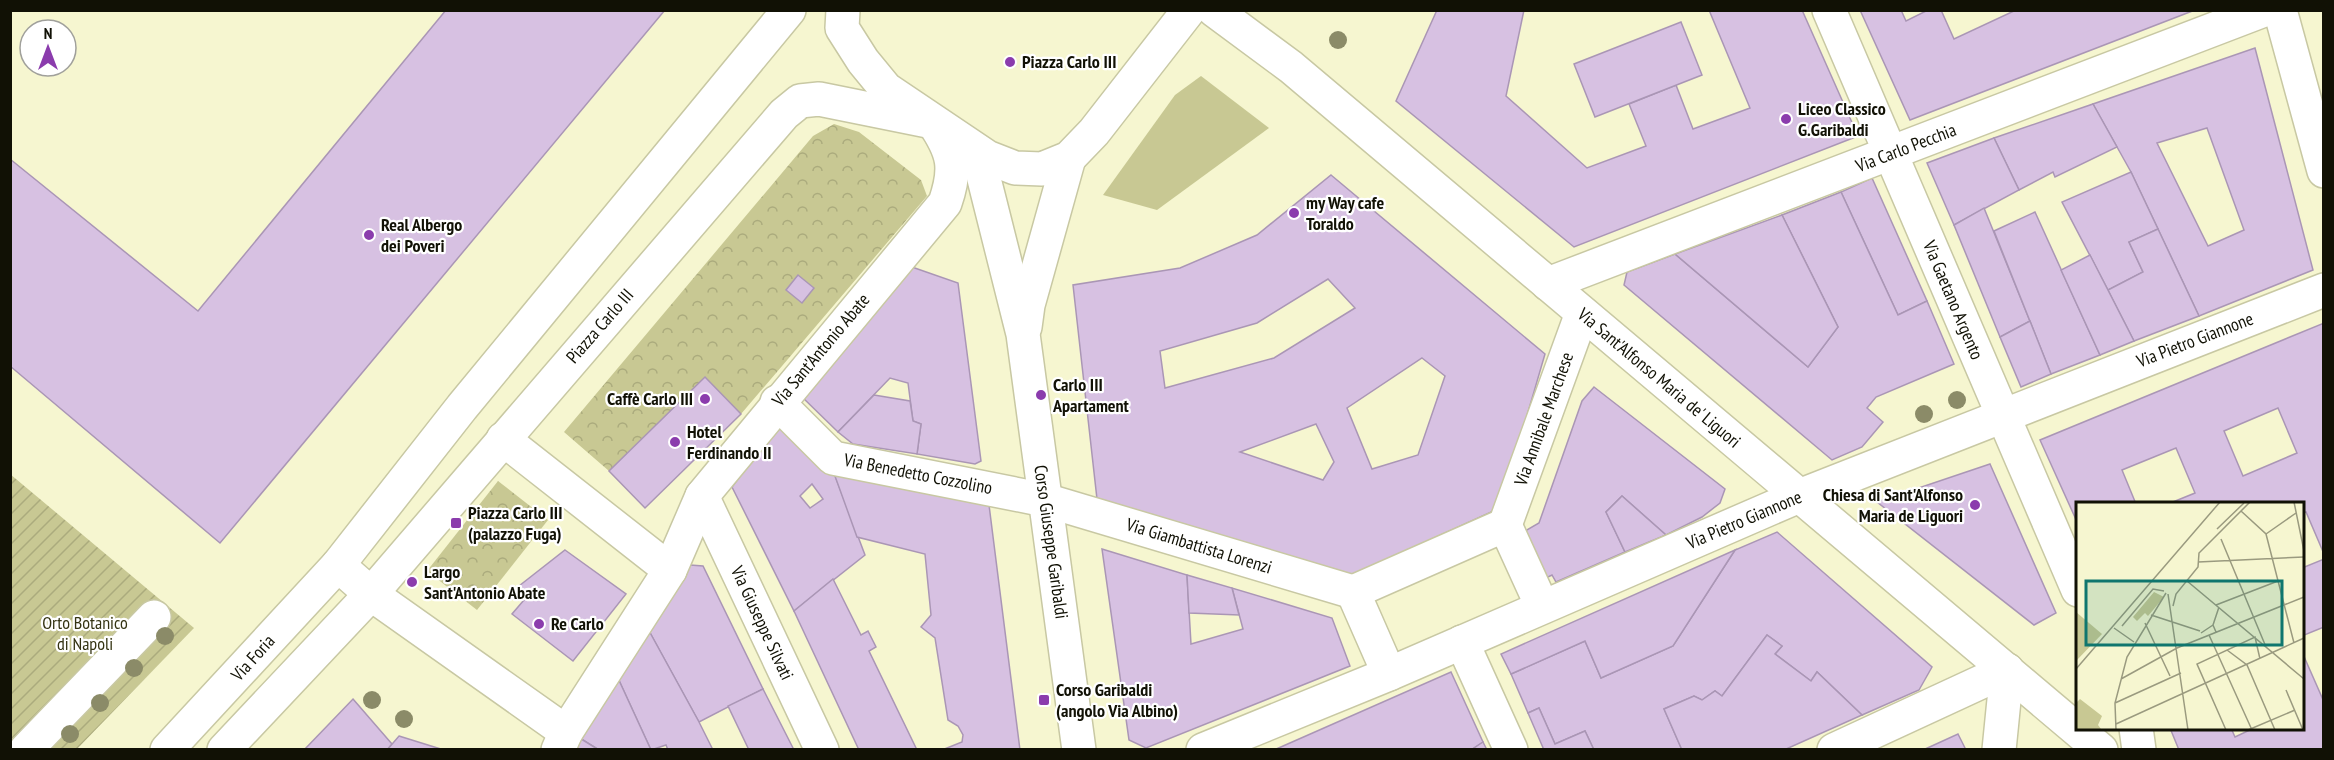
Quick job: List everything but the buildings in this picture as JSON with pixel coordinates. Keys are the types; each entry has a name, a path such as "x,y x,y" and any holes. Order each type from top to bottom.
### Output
{"street":[{"name":"Via Foria","path":"167,750 338,565 462,406 789,10"},
{"name":"Piazza Carlo III","path":"843,10 842,28 863,61 886,88 977,151 1015,168 1042,169 1069,158 1094,132 1189,10"},
{"name":"Via Sant'Alfonso Maria de' Liguori","path":"1214,10 1291,67 2076,729"},
{"name":"Via Gaetano Argento","path":"1829,10 2076,585"},
{"name":"Via Carlo Pecchia","path":"1548,284 2264,10"},
{"path":"2280,10 2324,171"},
{"name":"Piazza Carlo III","path":"502,439 784,114 800,101 819,99 844,102 933,122"},
{"name":"Via Sant'Antonio Abate","path":"562,741 670,570 702,496 777,402 945,203 952,183 953,165 948,145 933,122"},
{"name":"Corso Giuseppe Garibaldi","path":"977,151 1023,334 1079,750"},
{"name":"Corso Giuseppe Garibaldi","path":"1023,334 1028,305 1069,158"},
{"name":"Via Pietro Giannone","path":"1203,750 1389,674 1799,496 2324,290"},
{"name":"Via Annibale Marchese","path":"1505,525 1582,313"},
{"name":"Via Benedetto Cozzolino","path":"777,402 833,458 986,486 1045,500"},
{"path":"224,750 371,594 502,439 670,570"},
{"name":"Via Giuseppe Silvati","path":"702,496 822,750"},
{"name":"Via Giambattista Lorenzi","path":"1045,500 1353,592"},
{"path":"1389,674 1353,592 1505,525 1542,606"},
{"path":"338,565 371,594 562,741"},
{"path":"26,750 154,617"},
{"path":"1461,642 1511,750"},
{"path":"1834,750 2007,670 2000,750"},
{"name":"Via Sant'Alfonso Maria de' Liguori","path":"2078,730 2101,750"},
{"path":"2136,730 2139,750"}],"green space":[{"path":"1201,76 1269,128 1157,210 1103,195 1175,95"},
{"path":"834,124 859,132 921,180 927,196 741,414 705,377 609,471 564,432 813,136","holes":["798,276 814,288 802,303 786,290"]},
{"name":"Orto Botanico di Napoli","path":"10,474 194,628 77,749 11,749"},
{"path":"498,481 548,520 477,610 427,571"}],"place":[{"name":"Piazza Carlo III","path":"1010,62"},
{"name":"Liceo Classico G.Garibaldi","path":"1786,119"},
{"name":"my Way cafe Toraldo","path":"1294,213"},
{"name":"Real Albergo dei Poveri","path":"369,235"},
{"name":"Carlo III Apartament","path":"1041,395"},
{"name":"Caffè Carlo III","path":"705,399"},
{"name":"Hotel Ferdinando II","path":"675,442"},
{"name":"Chiesa di Sant'Alfonso Maria de Liguori","path":"1975,505"},
{"name":"Piazza Carlo III (palazzo Fuga)","path":"456,523"},
{"name":"Largo Sant'Antonio Abate","path":"412,582"},
{"name":"Re Carlo","path":"539,624"},
{"name":"Corso Garibaldi (angolo Via Albino)","path":"1044,700"}]}
